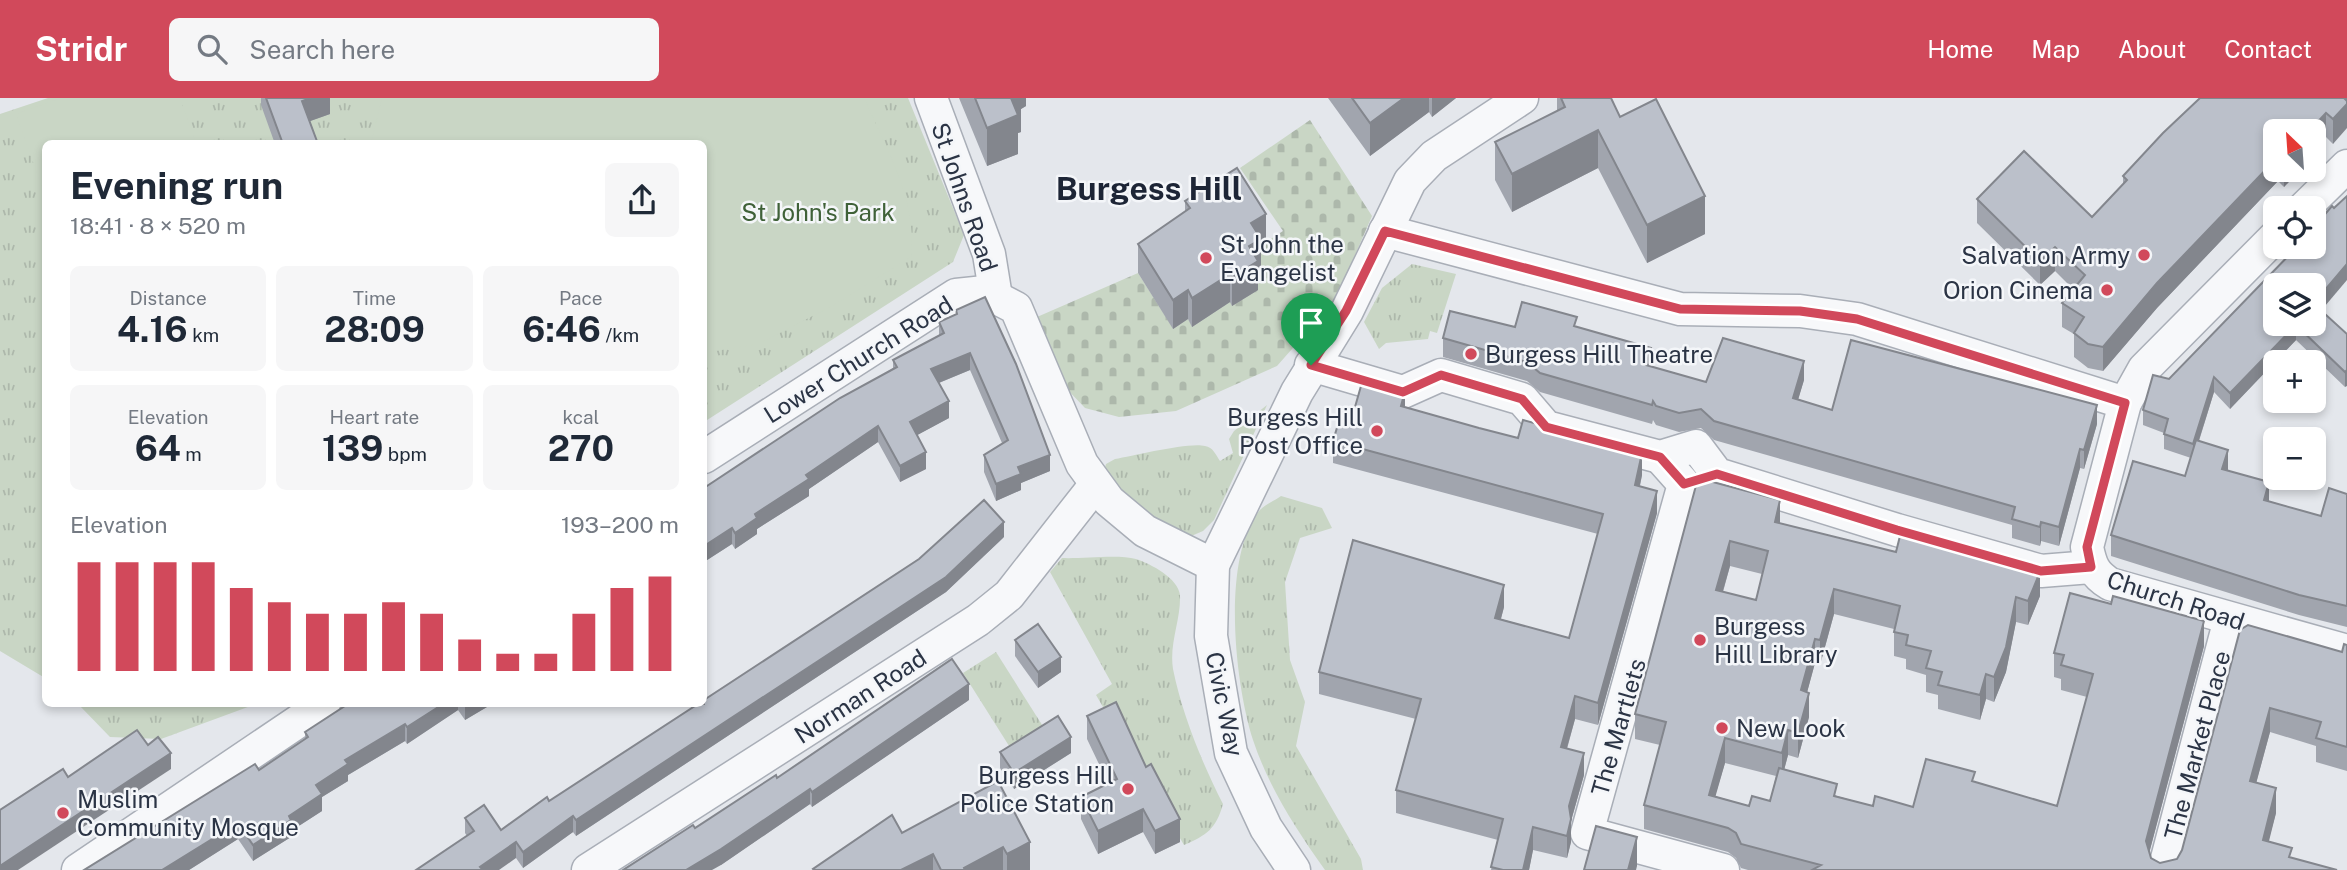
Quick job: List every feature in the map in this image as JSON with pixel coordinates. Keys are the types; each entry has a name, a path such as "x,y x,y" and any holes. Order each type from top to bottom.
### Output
{"street":[{"name":"St Johns Road","path":"932,98 989,254 996,297"},
{"path":"996,297 1016,308 1082,464 1109,501 1145,531 1213,565 1311,365 1346,311 1410,181 1434,156 1522,98"},
{"path":"2316,196 2347,166"},
{"path":"1385,231 1680,309 1800,311 1857,319 2125,403"},
{"name":"Church Road","path":"2263,249 2144,369 2125,403 2087,547 2091,567 2110,584 2347,651"},
{"name":"Lower Church Road","path":"707,455 956,295 985,292 996,297"},
{"path":"1311,365 1403,392 1441,375 1522,399 1546,427 1660,457 1696,446 1717,474"},
{"path":"1660,457 1684,484 1717,474 2041,571 2091,567"},
{"name":"Norman Road","path":"588,870 978,620 1009,595 1096,484"},
{"name":"The Martlets","path":"1684,484 1587,833 1723,870"},
{"name":"Civic Way","path":"1213,565 1211,636 1231,753 1266,828 1294,870"},
{"name":"The Market Place","path":"2164,870 2230,619"},
{"path":"78,870 320,707"}],"green space":[{"name":"St John's Park","path":"48,98 908,98 964,235 953,262 707,420 707,140 42,140 42,676 0,651 0,114"},
{"path":"61,98 180,98 195,140 42,140 42,188 16,114"},
{"path":"382,98 864,98 905,196 912,236 911,257 832,306 758,344 707,352 707,140 372,140"},
{"path":"1310,120 1372,216 1336,299 1277,366 1176,411 1119,417 1085,408 1064,386 1037,317 1138,273 1173,328 1188,319 1193,326 1202,320 1251,252 1283,231 1240,168"},
{"path":"1412,264 1456,274 1437,333 1430,331 1428,339 1386,343 1379,349 1364,322 1382,288"},
{"path":"1267,405 1214,520 1203,531 1189,537 1131,506 1104,471 1106,464 1115,459 1197,445 1208,447 1220,461 1233,453 1229,439 1234,431"},
{"path":"1281,496 1322,508 1332,528 1300,538 1285,582 1290,660 1305,702 1296,746 1361,859 1363,870 1325,870 1275,791 1259,758 1247,716 1237,656 1235,623 1240,560 1247,533 1259,511"},
{"path":"1062,558 1136,559 1163,572 1178,589 1180,604 1173,669 1194,738 1223,804 1210,830 1184,845 1096,695 1112,684 1050,572"},
{"path":"996,652 1044,728 1011,749 963,673"},
{"path":"81,707 248,707 161,739 110,737"}],"building":[{"path":"266,98 311,98 302,101 317,140 282,140"},
{"path":"975,98 1011,98 1018,115 987,128"},
{"path":"1352,98 1404,98 1370,123"},
{"path":"1561,98 1611,98 1620,117 1656,99 1705,196 1647,225 1598,130 1512,174 1495,142 1565,107"},
{"path":"2200,98 2344,98 2347,101 2333,119 2326,113 2320,119 2263,119 2263,173 2157,283 2103,347 2088,344 2074,333 2084,317 2062,303 2085,275 2055,247 2040,261 1977,199 2024,151 2092,217 2127,180 2123,176"},
{"name":"St John the Evangelist","path":"1237,168 1266,214 1251,223 1261,239 1249,246 1258,261 1232,277 1230,274 1192,298 1188,290 1173,300 1138,244 1190,208 1185,201"},
{"path":"2347,196 2347,264 2326,289 2326,273 2272,273 2285,259 2326,259 2326,213 2332,206 2334,208"},
{"path":"2263,282 2263,336 2285,336 2272,350 2263,350 2263,359 2230,393 2214,377 2193,444 2164,434 2168,419 2143,410 2153,375 2169,379"},
{"path":"985,297 1016,364 1050,455 1018,467 1021,474 996,484 984,455 1008,440 970,353 931,369 949,401 910,422 926,452 900,466 878,426 806,475 809,479 755,514 757,518 735,533 732,528 707,544 707,486 840,398 897,367 893,360 944,333 939,322 957,314 956,310"},
{"path":"1522,302 1577,317 1574,326 1651,348 1646,365 1706,382 1723,338 1804,361 1793,398 1832,410 1851,340 2097,405 2084,450 2080,449 2059,527 2041,522 2040,527 2012,519 2015,507 1714,421 1701,409 1679,413 1656,406 1653,401 1652,405 1540,373 1527,362 1443,338 1450,311 1515,327"},
{"path":"2326,315 2347,334 2347,370 2345,372 2326,354 2326,350 2322,350 2307,336 2326,336"},
{"path":"1363,379 1405,391 1401,406 1479,428 1518,438 1523,420 1642,453 1635,485 1657,491 1598,703 1575,696 1561,747 1584,753 1569,806 1571,819 1567,836 1533,827 1523,870 1491,867 1503,819 1396,790 1421,699 1319,672 1353,540 1504,585 1495,618 1569,638 1603,514 1333,441 1342,411 1353,414"},
{"path":"2196,440 2228,450 2222,469 2263,480 2263,490 2267,490 2264,500 2321,516 2329,488 2347,494 2347,606 2299,595 2111,535 2133,461 2185,476"},
{"path":"1698,478 1780,500 1775,522 1896,552 1900,536 2040,572 2028,601 2016,597 2006,647 1994,677 1986,674 1980,695 1938,685 1942,672 1926,668 1931,651 1906,645 1908,635 1894,632 1900,606 1834,589 1820,640 1815,639 1801,690 1809,693 1798,733 1788,730 1782,753 1725,738 1709,795 1749,806 1752,796 1770,801 1779,768 1837,784 1834,796 1873,806 1875,796 1913,807 1926,759 1975,772 1972,781 2057,806 2093,674 2061,665 2064,655 2054,653 2070,593 2111,604 2113,596 2204,621 2146,841 2151,858 2160,863 2177,859 2182,850 2240,630 2248,625 2342,652 2344,644 2347,645 2347,747 2316,738 2321,722 2270,708 2250,781 2276,788 2263,840 2292,848 2289,857 2337,870 1812,870 1821,865 1741,844 1736,833 1728,828 1644,805 1666,722 1635,714","holes":["1730,541 1768,551 1756,600 1716,590"]},
{"path":"984,500 1004,522 946,577 576,820 573,816 523,852 516,842 480,867 483,870 416,870 474,831 465,818 484,805 501,830 547,797 549,801 693,707 707,707 707,698 919,559"},
{"path":"1038,624 1061,657 1038,672 1015,640"},
{"path":"952,659 969,684 812,792 810,789 686,870 623,870 693,825 695,828 776,775 777,778"},
{"path":"1116,702 1146,767 1151,764 1180,819 1155,831 1143,809 1098,831 1081,797 1117,779 1087,716"},
{"path":"343,707 438,707 345,760 348,764 316,785 322,794 289,816 291,820 253,845 238,823 162,870 84,870 255,764 259,770 308,737 305,732"},
{"path":"1058,716 1071,737 1014,773 1000,752"},
{"path":"137,730 148,745 158,737 171,753 0,866 0,810 63,769 68,777"},
{"path":"998,781 1030,842 1007,854 1003,847 964,868 965,870 941,870 933,854 901,870 813,869 892,815 902,833"},
{"path":"1596,826 1637,837 1628,870 1584,870"}],"place":[{"name":"Salvation Army","path":"2144,255"},
{"name":"St John the Evangelist","path":"1206,258"},
{"name":"Orion Cinema","path":"2107,290"},
{"name":"Burgess Hill Theatre","path":"1471,354"},
{"name":"Burgess Hill Post Office","path":"1377,431"},
{"name":"Burgess Hill Library","path":"1700,640"},
{"name":"New Look","path":"1722,728"},
{"name":"Burgess Hill Police Station","path":"1128,789"},
{"name":"Muslim Community Mosque","path":"63,813"}],"district":[{"name":"Burgess Hill","path":"1149,188"}],"route":[{"path":"1385,231 1680,309 1800,311 1857,319 2125,403 2087,547 2091,567 2041,571 1717,474 1684,484 1660,457 1546,427 1522,399 1441,375 1403,392 1311,365 1346,311 1385,231"}]}
